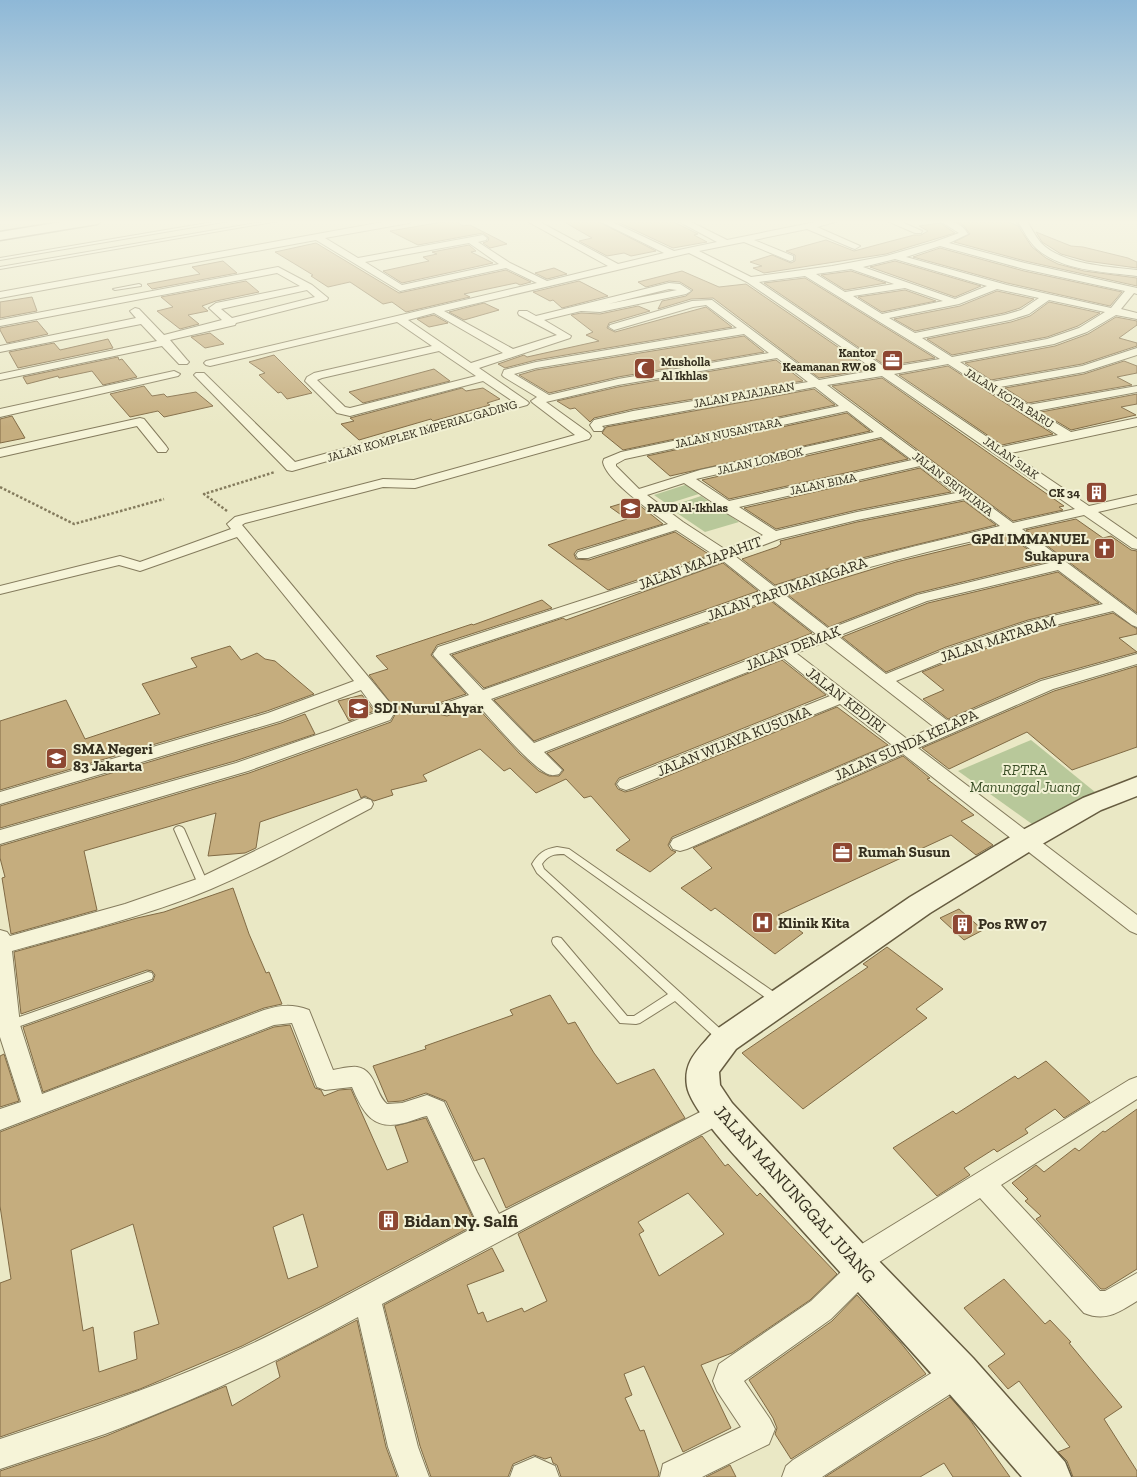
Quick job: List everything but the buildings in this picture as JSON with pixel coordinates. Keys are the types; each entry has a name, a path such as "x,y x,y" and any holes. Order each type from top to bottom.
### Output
{"street":[{"path":"0,295 33,289"},
{"path":"115,289 183,362"},
{"path":"0,323 177,289"},
{"path":"231,322 214,308 220,305 299,289"},
{"path":"0,377 164,341 323,298 311,289"},
{"path":"401,289 414,297"},
{"path":"292,467 186,375 172,370 175,366 183,362 198,360 210,363 524,289"},
{"path":"537,319 657,289"},
{"path":"581,308 600,309 686,291 682,289"},
{"name":"JALAN SIAK","path":"763,289 1137,545"},
{"name":"JALAN KOTA BARU","path":"834,289 1068,436"},
{"path":"844,295 880,289"},
{"path":"916,289 955,302"},
{"path":"880,317 955,302 989,289"},
{"path":"1008,289 1137,316"},
{"path":"884,372 1050,342 1083,330 1113,312 1134,291"},
{"path":"913,337 1006,318 1025,312 1046,298"},
{"name":"JALAN SRIWIJAYA","path":"614,327 708,302 1137,622"},
{"path":"437,311 512,353"},
{"path":"472,366 566,336 523,312"},
{"name":"JALAN KOMPLEK IMPERIAL GADING","path":"292,467 523,403 472,366 400,319"},
{"path":"0,349 144,320"},
{"path":"0,590 120,560 140,566 240,526 391,482 402,486 415,484 585,436 508,375 508,372 536,365 746,330"},
{"path":"441,347 318,375 311,378 311,380 341,410 347,412 485,377"},
{"path":"989,386 1084,369 1137,351"},
{"path":"541,400 618,382 777,355"},
{"path":"0,414 209,371 213,367 210,363"},
{"name":"JALAN PAJAJARAN","path":"601,425 700,403 884,372"},
{"path":"1025,409 1137,389"},
{"name":"JALAN NUSANTARA","path":"637,494 614,473 609,462 630,454 849,407"},
{"path":"0,453 140,422 162,449"},
{"path":"1001,451 1135,423"},
{"name":"JALAN LOMBOK","path":"637,494 685,478 884,433"},
{"name":"JALAN BIMA","path":"725,506 922,462"},
{"path":"685,478 725,506 774,536"},
{"path":"637,494 678,525 724,555 946,728"},
{"name":"JALAN MAJAPAHIT","path":"480,697 441,654 444,650 665,578 774,536 857,516 966,495"},
{"name":"JALAN TARUMANAGARA","path":"446,709 773,594 830,572 868,561 1137,499"},
{"path":"583,555 678,525"},
{"path":"0,837 196,781 331,737 384,716 386,712 384,707 240,526"},
{"name":"JALAN DEMAK","path":"531,751 922,598 1061,565"},
{"name":"JALAN MATARAM","path":"885,680 953,652 1034,625 1115,606"},
{"name":"JALAN KEDIRI","path":"784,651 938,774 1027,840 1137,926"},
{"name":"JALAN SUNDA KELAPA","path":"680,844 1047,685 1137,659"},
{"path":"0,798 274,717 365,684"},
{"path":"480,697 531,751 553,770"},
{"name":"JALAN WIJAYA KUSUMA","path":"626,784 842,697"},
{"name":"JALAN MANUNGGAL JUANG","path":"1050,1477 960,1372 859,1266 720,1113 704,1088 702,1069 725,1040 920,904 1027,840 1092,804 1137,786"},
{"path":"0,947 169,897 203,884 246,865 364,804"},
{"path":"0,938 4,1026 34,1106"},
{"path":"0,1120 255,1023 294,1013 301,1016 325,1080 357,1077 361,1080 376,1110 382,1114 391,1115 427,1105 436,1109 468,1180 494,1230"},
{"path":"674,1475 759,1434 760,1430 727,1381 728,1374 821,1310 859,1266 983,1183 1137,1087"},
{"path":"0,1454 106,1419 201,1380 285,1342 494,1230 720,1113"},
{"path":"983,1183 1032,1239 1094,1304 1108,1304 1137,1286"},
{"path":"366,1298 403,1446 414,1477"},
{"path":"797,1477 960,1372"},
{"path":"525,1477 536,1472 544,1477"}],"lane":[{"path":"179,829 203,884"},
{"path":"725,1040 540,870 537,864 542,854 553,850 566,850 781,1002"},
{"path":"557,941 624,1020 636,1020 675,995"},
{"path":"4,1026 148,976"}],"path":[{"path":"240,526 204,494 292,467"},
{"path":"0,487 74,524 164,499"}],"green space":[{"path":"688,484 702,493 667,504 654,495"},
{"path":"701,496 739,522 705,532 668,507"},
{"name":"RPTRA Manunggal Juang","path":"1031,740 1095,792 1032,824 958,771"}],"place":[{"name":"Kantor Keamanan RW 08","path":"892,360"},
{"name":"Musholla Al Ikhlas","path":"645,369"},
{"name":"CK 34","path":"1096,493"},
{"name":"PAUD Al-Ikhlas","path":"631,508"},
{"name":"GPdI IMMANUEL Sukapura","path":"1105,548"},
{"name":"SDI Nurul Ahyar","path":"358,708"},
{"name":"SMA Negeri 83 Jakarta","path":"57,758"},
{"name":"Rumah Susun","path":"842,852"},
{"name":"Klinik Kita","path":"762,923"},
{"name":"Pos RW 07","path":"962,924"},
{"name":"Bidan Ny. Salfi","path":"388,1221"}]}
